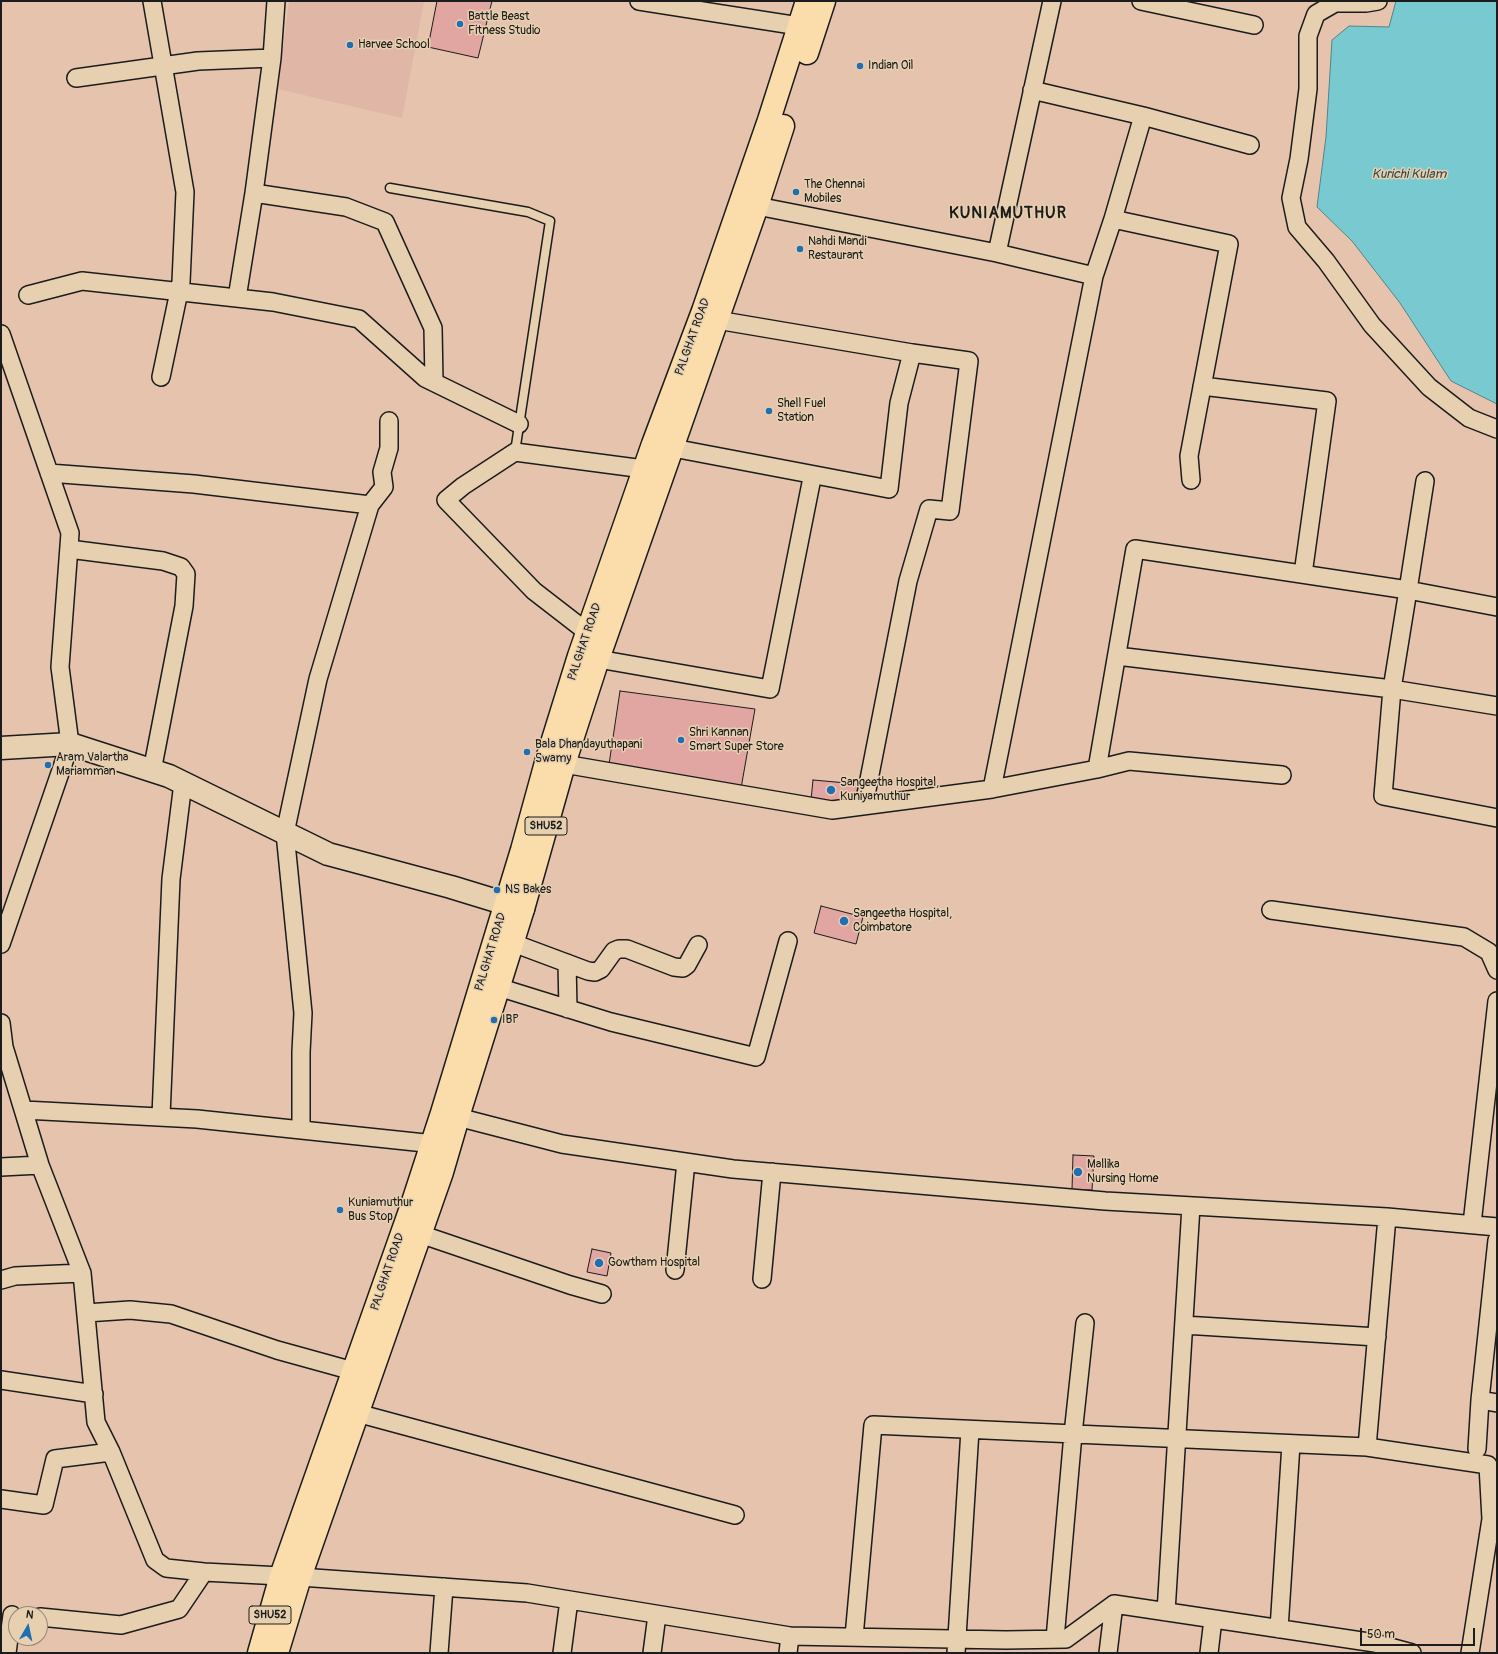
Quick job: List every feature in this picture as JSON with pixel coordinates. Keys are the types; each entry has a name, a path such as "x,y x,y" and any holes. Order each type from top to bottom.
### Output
{"main road":[{"name":"PALGHAT ROAD","path":"277,1653 290,1577 353,1372 441,1144 450,1116 514,906 555,761 588,632 644,469 706,304 769,120 807,1"},
{"name":"PALGHAT ROAD","path":"555,761 598,659 757,206 824,1"},
{"name":"PALGHAT ROAD","path":"450,1116 498,987 512,943 514,906"},
{"name":"PALGHAT ROAD","path":"259,1653 357,1413 442,1172 441,1144"}],"street":[{"path":"152,1 185,192 181,282 161,377"},
{"path":"237,298 254,193 272,58 276,1"},
{"path":"639,1 799,26"},
{"path":"997,253 1052,1"},
{"path":"1141,1 1254,25"},
{"path":"1378,1 1366,3 1335,3 1316,14 1308,36 1308,89 1299,159 1291,198 1297,227 1326,261 1372,325 1429,387 1469,418 1497,429"},
{"path":"76,78 198,61 272,58"},
{"path":"1032,90 1143,116 1250,145"},
{"path":"992,789 1094,276 1113,219 1143,116"},
{"path":"254,193 346,207 385,222 433,328 434,382"},
{"path":"757,206 997,253 1094,276"},
{"path":"1113,219 1229,244 1189,456 1191,480"},
{"path":"28,295 82,281 273,302 360,319 425,378 519,424"},
{"path":"717,320 969,362 950,511 929,509 908,581 864,805"},
{"path":"1,334 70,532 60,667 70,744 1,944"},
{"path":"672,448 889,489 899,403 912,352"},
{"path":"1202,386 1327,401 1303,574"},
{"path":"301,1129 301,1052 303,1013 285,833 318,679 370,505 384,487 382,472 388,448 389,421"},
{"path":"588,632 534,591 446,500 463,486 515,452 644,469"},
{"path":"49,473 194,484 370,505"},
{"path":"1425,481 1392,689 1383,796 1497,818"},
{"path":"598,659 770,689 811,483"},
{"path":"68,549 162,561 181,567 186,574 184,606 152,771"},
{"path":"1097,769 1135,549 1408,590 1497,606"},
{"path":"1117,656 1392,689 1497,706"},
{"path":"1,748 70,744 169,776 328,854 451,887 514,906"},
{"path":"555,761 832,810 992,789 1097,769 1130,761 1282,775"},
{"path":"161,1116 171,879 183,783"},
{"path":"1271,910 1464,937 1489,952 1497,970"},
{"path":"498,987 619,1024 756,1057 788,941"},
{"path":"512,943 595,972 601,969 614,951 627,949 674,967 683,968 687,965 698,945"},
{"path":"568,963 568,1009"},
{"path":"1472,1224 1497,1001"},
{"path":"1,1024 2,1047 24,1110 40,1165 82,1273 96,1422 111,1452 155,1560 166,1568 204,1572 527,1593 790,1636 854,1637 956,1646 1066,1639 1114,1604 1279,1629 1374,1648 1412,1653"},
{"path":"24,1110 161,1116 441,1144"},
{"path":"450,1116 562,1144 733,1169 1105,1201 1387,1217 1497,1227"},
{"path":"676,1270 686,1162"},
{"path":"1,1167 40,1165"},
{"path":"762,1280 772,1172"},
{"path":"1166,1612 1191,1206"},
{"path":"1367,1447 1387,1217"},
{"path":"420,1234 570,1285 602,1294"},
{"path":"1477,1449 1480,1400 1492,1318 1497,1240"},
{"path":"1,1280 15,1276 82,1273"},
{"path":"86,1313 130,1310 171,1314 276,1350 353,1372"},
{"path":"1055,1639 1073,1434 1085,1323"},
{"path":"1184,1325 1307,1334 1377,1337"},
{"path":"1,1380 94,1394"},
{"path":"1480,1400 1497,1403"},
{"path":"357,1413 735,1515"},
{"path":"854,1637 873,1425 1367,1447 1488,1465 1494,1519 1470,1653"},
{"path":"956,1646 970,1430"},
{"path":"1279,1629 1291,1444"},
{"path":"1,1499 44,1505 55,1459 111,1452"},
{"path":"48,1618 121,1625 179,1609 204,1572"},
{"path":"439,1653 444,1587"},
{"path":"562,1653 569,1600"},
{"path":"1108,1653 1114,1604"},
{"path":"652,1653 657,1614"},
{"path":"1209,1653 1212,1619"},
{"path":"788,1653 790,1636"},
{"path":"7,1653 8,1640"}],"lane":[{"path":"390,188 528,212 550,220 515,452"}],"shaded area":[{"name":"Harvee School","path":"289,1 424,1 402,118 278,89"}],"water":[{"name":"Kurichi Kulam","path":"1396,1 1497,1 1497,404 1451,381 1400,303 1352,241 1317,207 1326,137 1332,40 1349,26 1389,27"}],"building":[{"name":"Battle Beast Fitness Studio","path":"437,1 492,1 478,58 428,47"},
{"name":"Shri Kannan Smart Super Store","path":"620,691 755,709 740,794 608,771"},
{"path":"813,780 858,784 856,803 811,800"},
{"path":"821,906 863,917 856,944 814,933"},
{"path":"1073,1155 1094,1156 1092,1190 1072,1190"},
{"path":"592,1249 611,1253 607,1276 587,1272"}],"place":[{"name":"Battle Beast Fitness Studio","path":"460,24"},
{"name":"Harvee School","path":"350,45"},
{"name":"Indian Oil","path":"860,66"},
{"name":"The Chennai Mobiles","path":"796,192"},
{"name":"Nahdi Mandi Restaurant","path":"800,249"},
{"name":"Shell Fuel Station","path":"769,411"},
{"name":"Shri Kannan Smart Super Store","path":"681,740"},
{"name":"Bala Dhandayuthapani Swamy","path":"527,752"},
{"name":"Aram Valartha Mariamman","path":"48,765"},
{"name":"Sangeetha Hospital, Kuniyamuthur","path":"831,790"},
{"name":"NS Bakes","path":"497,890"},
{"name":"Sangeetha Hospital, Coimbatore","path":"844,921"},
{"name":"IBP","path":"494,1020"},
{"name":"Mallika Nursing Home","path":"1078,1172"},
{"name":"Kuniamuthur Bus Stop","path":"340,1210"},
{"name":"Gowtham Hospital","path":"599,1263"}],"district":[{"name":"KUNIAMUTHUR","path":"1008,214"}]}
